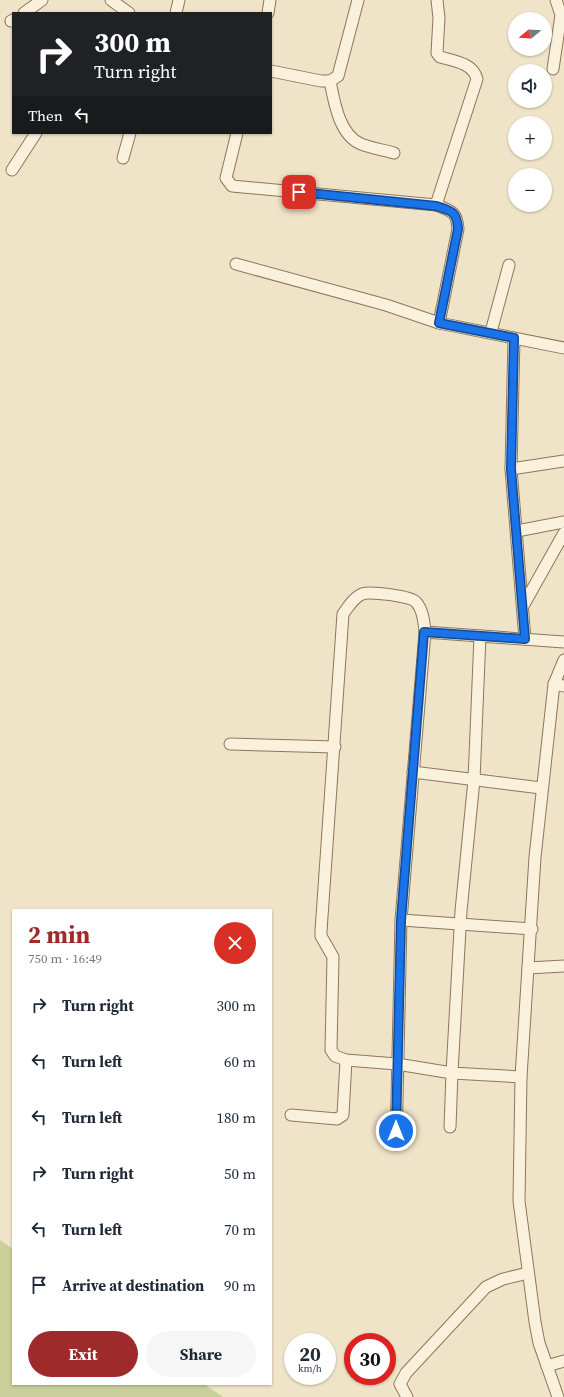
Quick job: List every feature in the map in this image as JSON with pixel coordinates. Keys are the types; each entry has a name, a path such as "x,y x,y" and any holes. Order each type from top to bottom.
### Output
{"street":[{"path":"25,12 42,0"},
{"path":"111,0 124,11"},
{"path":"176,12 179,0"},
{"path":"268,12 270,0"},
{"path":"272,71 330,81 338,76 358,0"},
{"path":"436,206 477,79 475,71 469,66 440,57 437,53 439,11 437,0"},
{"path":"553,69 561,15 556,0"},
{"path":"330,81 337,115 352,139 360,144 394,153"},
{"path":"12,170 35,134"},
{"path":"123,158 130,134"},
{"path":"237,134 226,178 232,186 436,206 454,213 458,219 458,229 439,323"},
{"path":"236,264 386,305 439,323 491,332 564,348"},
{"path":"491,332 510,265"},
{"path":"514,338 511,469 525,639"},
{"path":"511,469 564,462"},
{"path":"517,531 564,522"},
{"path":"523,606 564,533"},
{"path":"396,1145 397,1064 401,920 424,632 420,608 416,601 406,596 364,593 355,598 343,614 335,748 321,931 321,936 333,957 331,1050 335,1056 346,1060 397,1064 452,1073 521,1077"},
{"path":"424,632 564,642"},
{"path":"450,1127 460,924 474,780 480,636"},
{"path":"558,1397 547,1366 535,1322 519,1201 521,1077 541,788 564,660"},
{"path":"230,744 335,748"},
{"path":"413,772 541,788"},
{"path":"401,920 532,929"},
{"path":"528,968 564,966"},
{"path":"291,1115 337,1119 343,1115 346,1060"},
{"path":"407,1397 400,1384 406,1373 486,1287 503,1279 528,1273"},
{"path":"547,1366 564,1361"}],"green space":[{"path":"0,1240 12,1248 12,1385 205,1385 223,1397 0,1397"}],"route":[{"path":"299,192 384,202 436,206 454,213 458,219 458,229 439,323 491,332 514,338 511,469 525,639 424,632 401,920 396,1131"}]}
